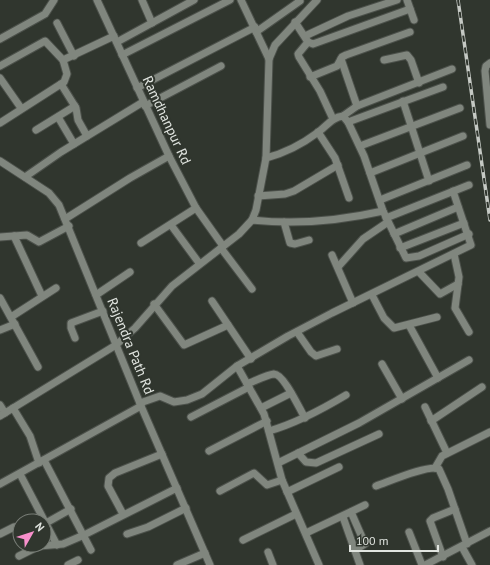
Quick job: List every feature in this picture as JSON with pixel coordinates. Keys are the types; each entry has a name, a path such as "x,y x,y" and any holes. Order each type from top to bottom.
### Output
{"street":[{"path":"0,39 45,14 54,0"},
{"name":"Ramdhanpur Rd","path":"97,0 144,104 196,208 252,289"},
{"path":"142,0 152,23"},
{"path":"63,60 152,23 181,3 194,0"},
{"path":"122,55 230,0"},
{"path":"241,0 269,59"},
{"path":"137,88 256,29 300,0 305,11"},
{"path":"0,404 3,414 116,345 135,328 154,304 172,286 199,263 239,234 252,220 256,210 266,158 269,59 274,45 317,0"},
{"path":"333,119 320,91 310,77 298,54 306,39 348,16 397,0"},
{"path":"407,0 414,20"},
{"path":"295,22 306,39 313,44 410,10"},
{"path":"57,23 74,56"},
{"path":"310,77 338,66 341,59 346,54 410,32"},
{"path":"0,66 45,41 63,60 67,74 66,79 61,84 21,108 0,123"},
{"path":"384,60 407,55 411,60 420,83"},
{"path":"341,59 357,106"},
{"path":"490,63 486,66 485,71 490,125"},
{"path":"25,177 87,136 144,104 221,66"},
{"path":"266,158 292,149 318,132 333,119 343,116 357,106 452,70"},
{"path":"0,78 21,108"},
{"path":"61,84 75,106 78,120 87,136"},
{"path":"348,122 443,87"},
{"path":"403,101 429,181"},
{"path":"36,130 58,118 75,106"},
{"path":"360,146 460,108"},
{"path":"343,116 348,122 360,146 386,217 406,258 409,259 469,234"},
{"path":"58,118 74,144"},
{"path":"318,132 338,165 348,198"},
{"path":"370,173 463,136"},
{"path":"66,219 130,178 169,156"},
{"name":"Rajendra Path Rd","path":"0,161 55,198 66,219 116,345 210,565"},
{"path":"258,196 285,194 294,191 338,165"},
{"path":"380,200 467,165"},
{"path":"252,220 327,222 386,217 469,185"},
{"path":"0,484 42,462 141,404 160,396 174,402 187,400 207,391 237,366 297,332 471,245 469,234 453,192"},
{"path":"394,234 458,207"},
{"path":"141,244 196,208"},
{"path":"338,267 363,239 386,217"},
{"path":"284,222 290,243 295,244 309,240"},
{"path":"400,248 464,223"},
{"path":"171,225 199,263"},
{"path":"0,237 27,235 39,242 69,226"},
{"path":"14,236 42,296"},
{"path":"454,254 458,270 455,308 469,332"},
{"path":"332,255 353,303"},
{"path":"96,295 130,272"},
{"path":"419,272 440,294 458,284"},
{"path":"11,317 56,288"},
{"path":"372,295 391,327 397,328 437,316"},
{"path":"0,298 38,367"},
{"path":"212,301 251,359"},
{"path":"154,304 184,345 228,325"},
{"path":"76,338 71,328 71,323 103,312"},
{"path":"0,330 15,324"},
{"path":"409,325 438,378"},
{"path":"297,332 316,356 337,348"},
{"path":"278,463 359,423 469,360"},
{"path":"382,364 402,399"},
{"path":"237,366 267,421 282,480 319,565"},
{"path":"191,417 248,385 276,374 291,393 305,418"},
{"path":"431,421 482,387"},
{"path":"261,408 291,393"},
{"path":"269,431 305,418 346,395"},
{"path":"424,407 447,453"},
{"path":"13,408 28,432 42,462 71,509 91,550"},
{"path":"209,451 267,421"},
{"path":"376,486 436,468 442,456 490,432"},
{"path":"298,453 306,462 316,463 379,434"},
{"path":"123,514 108,486 109,478 162,454"},
{"path":"287,492 339,467"},
{"path":"436,468 443,476 472,565"},
{"path":"220,491 254,473 267,485 282,480"},
{"path":"20,474 41,513"},
{"path":"19,556 39,546 57,545 84,535 177,488"},
{"path":"306,533 343,517 365,505"},
{"path":"127,534 154,524 186,508"},
{"path":"52,520 71,509"},
{"path":"443,557 430,521 433,518 455,509"},
{"path":"351,512 365,544 355,550"},
{"path":"243,540 296,514"},
{"path":"343,517 360,565"},
{"path":"0,534 12,528"},
{"path":"425,565 443,557 490,531"},
{"path":"409,532 422,565"},
{"path":"52,535 57,545"},
{"path":"268,552 273,565"},
{"path":"176,565 205,553"},
{"path":"68,565 78,560"}],"railway":[{"path":"458,0 490,220"}]}
